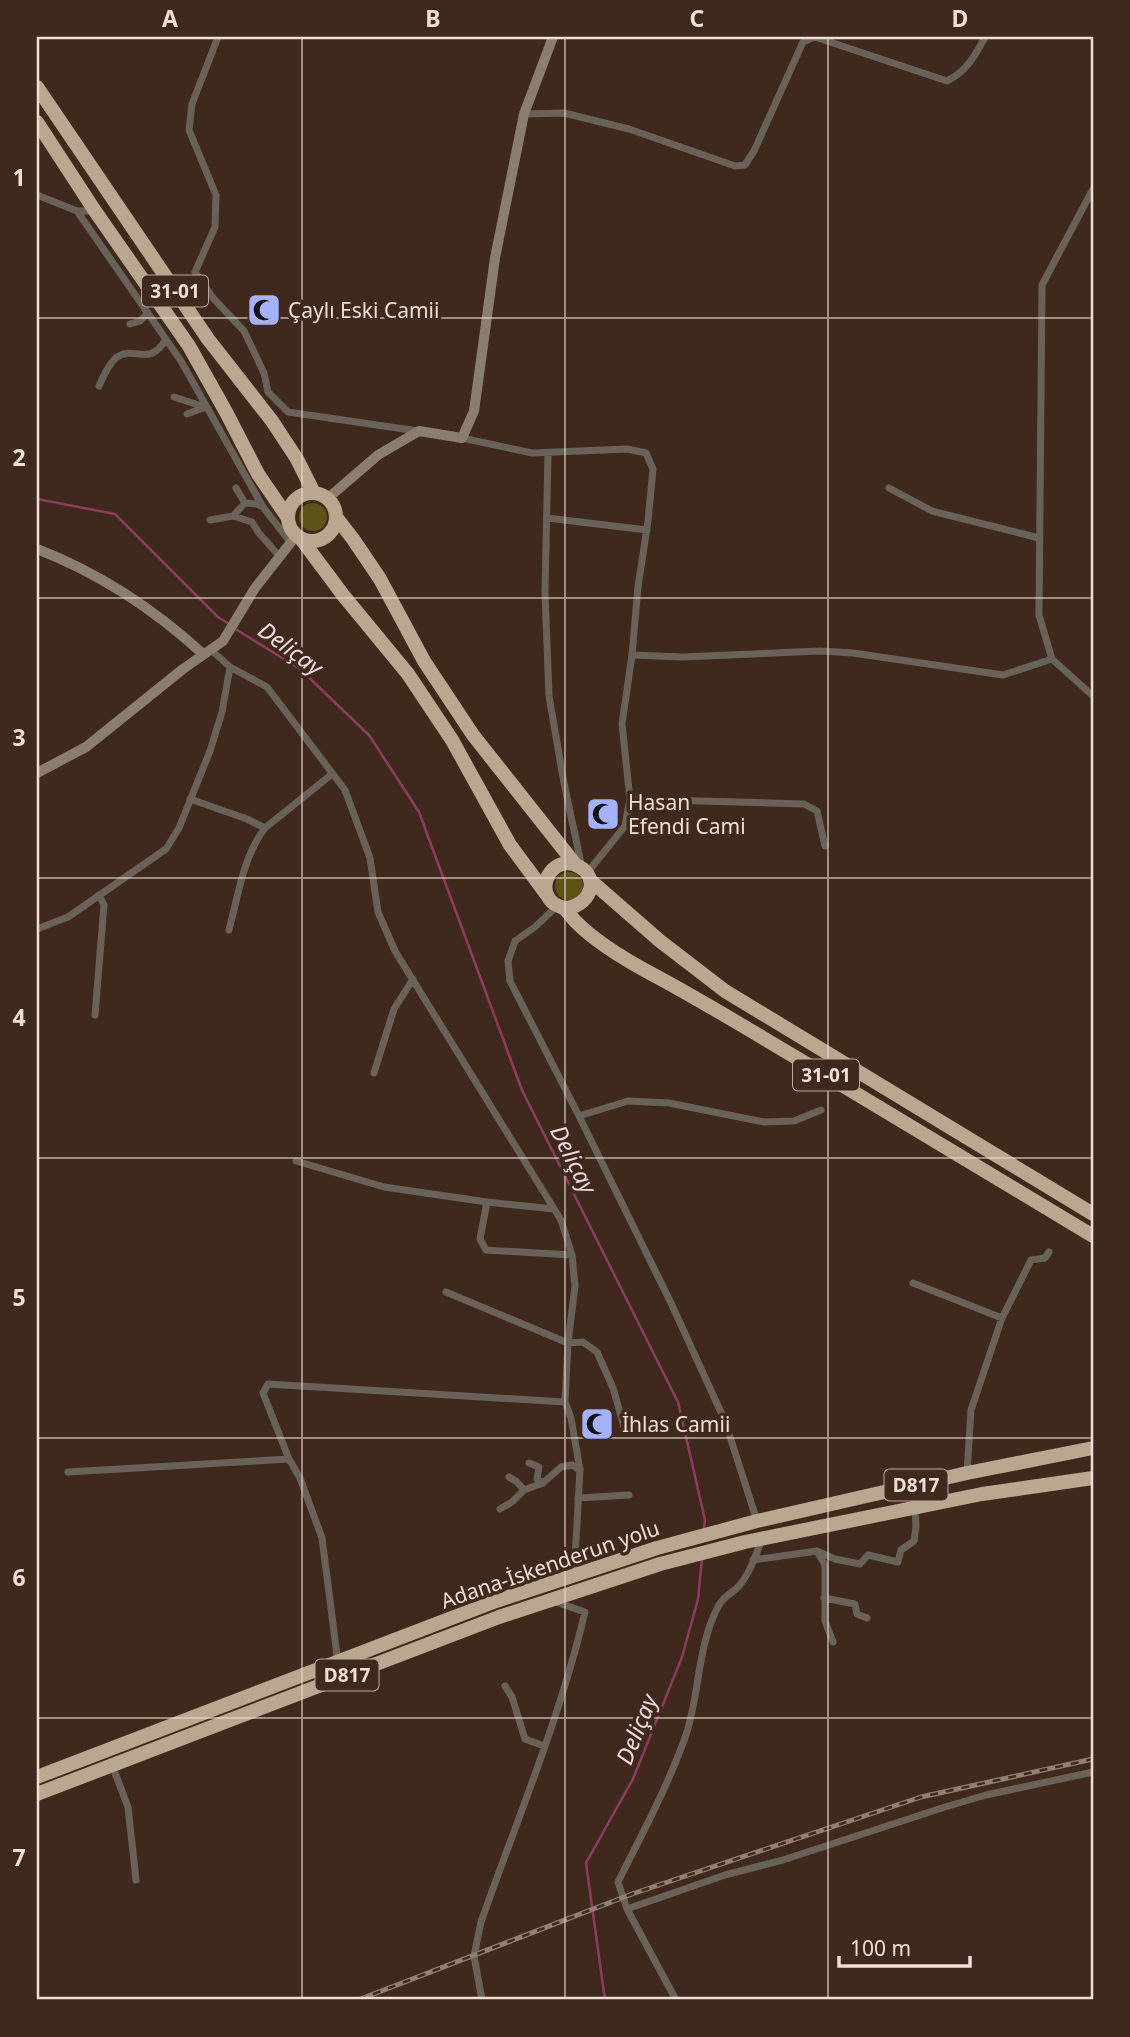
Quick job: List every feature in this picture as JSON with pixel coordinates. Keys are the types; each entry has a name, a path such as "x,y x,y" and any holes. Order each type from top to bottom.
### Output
{"highway":[{"name":"31-01","path":"37,87 208,339 272,421 321,496"},
{"name":"31-01","path":"37,122 189,346 258,474 288,518"},
{"path":"308,494 321,496 335,510 336,517 328,535 316,541 296,540 288,511 295,500 308,494"},
{"name":"31-01","path":"336,517 380,579 424,661 473,735 583,871 660,941 725,991 1090,1209"},
{"name":"31-01","path":"296,540 408,674 452,740 510,845 556,903 576,922 621,957 730,1018 1093,1237"},
{"path":"568,863 583,871 590,887 584,901 572,908 556,903 546,880 554,868 568,863"},
{"name":"Adana-İskenderun yolu","path":"37,1777 496,1601 657,1548 739,1525 967,1473 1093,1448"},
{"name":"D817","path":"37,1794 499,1617 660,1564 745,1542 982,1494 1093,1478"}],"street":[{"path":"218,37 192,104 189,130 216,195 215,227 195,272 213,298 244,331 264,373 268,392 288,412 461,438 532,453 627,449 646,453 653,469 622,724 630,799 625,826 583,871"},
{"path":"461,438 474,411 495,258 523,114 553,37"},
{"path":"523,114 564,113 629,129 735,166 745,164 754,151 803,42 814,37 947,81 960,75 974,60 985,37"},
{"path":"1093,189 1042,285 1039,538 1039,615 1052,659 1093,696"},
{"path":"37,195 77,211 95,211"},
{"path":"37,774 86,747 206,651 223,641 246,603 296,540 263,507 166,338 77,211"},
{"path":"130,324 140,321 148,313"},
{"path":"99,386 117,357 151,354 160,348 166,338"},
{"path":"174,397 206,408"},
{"path":"187,414 206,408"},
{"path":"321,496 378,455 419,431"},
{"path":"548,453 545,593 549,696 583,871"},
{"path":"236,488 245,503"},
{"path":"889,488 932,511 1039,538"},
{"path":"245,503 263,507"},
{"path":"233,516 245,503"},
{"path":"210,520 233,516 251,522 280,557"},
{"path":"547,519 647,530"},
{"path":"37,549 64,560 128,595 230,667 267,687 345,790 370,858 378,912 395,951 561,1220 572,1255 575,1286 565,1402 571,1418 580,1470 574,1576"},
{"path":"632,655 682,657 820,651 853,653 1003,675 1052,659"},
{"path":"37,929 68,917 166,849 179,828 210,751 230,667"},
{"path":"229,930 248,859 257,838 265,828 332,774"},
{"path":"190,799 265,828"},
{"path":"630,799 804,804 817,811 825,846"},
{"path":"95,1015 104,905 99,895"},
{"path":"556,903 535,927 515,941 508,961 510,981 671,1303 725,1422 757,1521"},
{"path":"374,1073 394,1009 413,979"},
{"path":"579,1116 628,1101 669,1103 764,1122 794,1121 821,1110"},
{"path":"296,1161 384,1187 554,1209"},
{"path":"486,1202 480,1239 486,1250 572,1255"},
{"path":"967,1473 971,1410 1002,1318 1031,1260 1045,1258 1049,1252"},
{"path":"913,1283 1002,1318"},
{"path":"446,1292 568,1343 583,1342 597,1352 613,1388 625,1430"},
{"path":"338,1662 322,1538 300,1478 289,1459 262,1393 268,1384 565,1402"},
{"path":"68,1472 289,1459"},
{"path":"529,1463 539,1467 537,1479 542,1483"},
{"path":"500,1509 524,1490 542,1483 561,1467 572,1465 580,1470"},
{"path":"509,1477 524,1490"},
{"path":"578,1498 629,1495"},
{"path":"753,1560 817,1552 860,1564 868,1555 898,1562 901,1550 914,1541 915,1508"},
{"path":"676,2000 627,1909 618,1882 663,1792 686,1735 693,1712 704,1647 720,1602 739,1586 762,1539"},
{"path":"817,1552 825,1565 825,1621 833,1642"},
{"path":"824,1598 855,1604 857,1614 867,1618"},
{"path":"482,2000 474,1956 481,1922 544,1746 585,1612 553,1601"},
{"path":"505,1686 512,1697 525,1739 544,1746"},
{"path":"112,1765 128,1807 136,1880"},
{"path":"627,1909 702,1882 783,1860 945,1807 986,1795 1093,1772"}],"shaded area":[{"path":"313,503 323,507 327,517 323,527 313,531 303,527 299,517 303,507"},
{"path":"569,872 579,876 583,886 579,896 569,900 559,896 555,886 559,876"}],"waterway":[{"name":"Deliçay","path":"37,499 115,514 218,617 229,624"},
{"name":"Deliçay","path":"234,628 300,669 369,735 419,812 522,1090 678,1402 705,1520 704,1528"},
{"name":"Deliçay","path":"605,2000 586,1863 633,1779 682,1657 698,1599 702,1559"}],"railway":[{"path":"358,2000 632,1894 921,1797 1093,1759"}],"place":[{"name":"Çaylı Eski Camii","path":"264,310"},
{"name":"Hasan Efendi Cami","path":"603,814"},
{"name":"İhlas Camii","path":"597,1424"}]}
